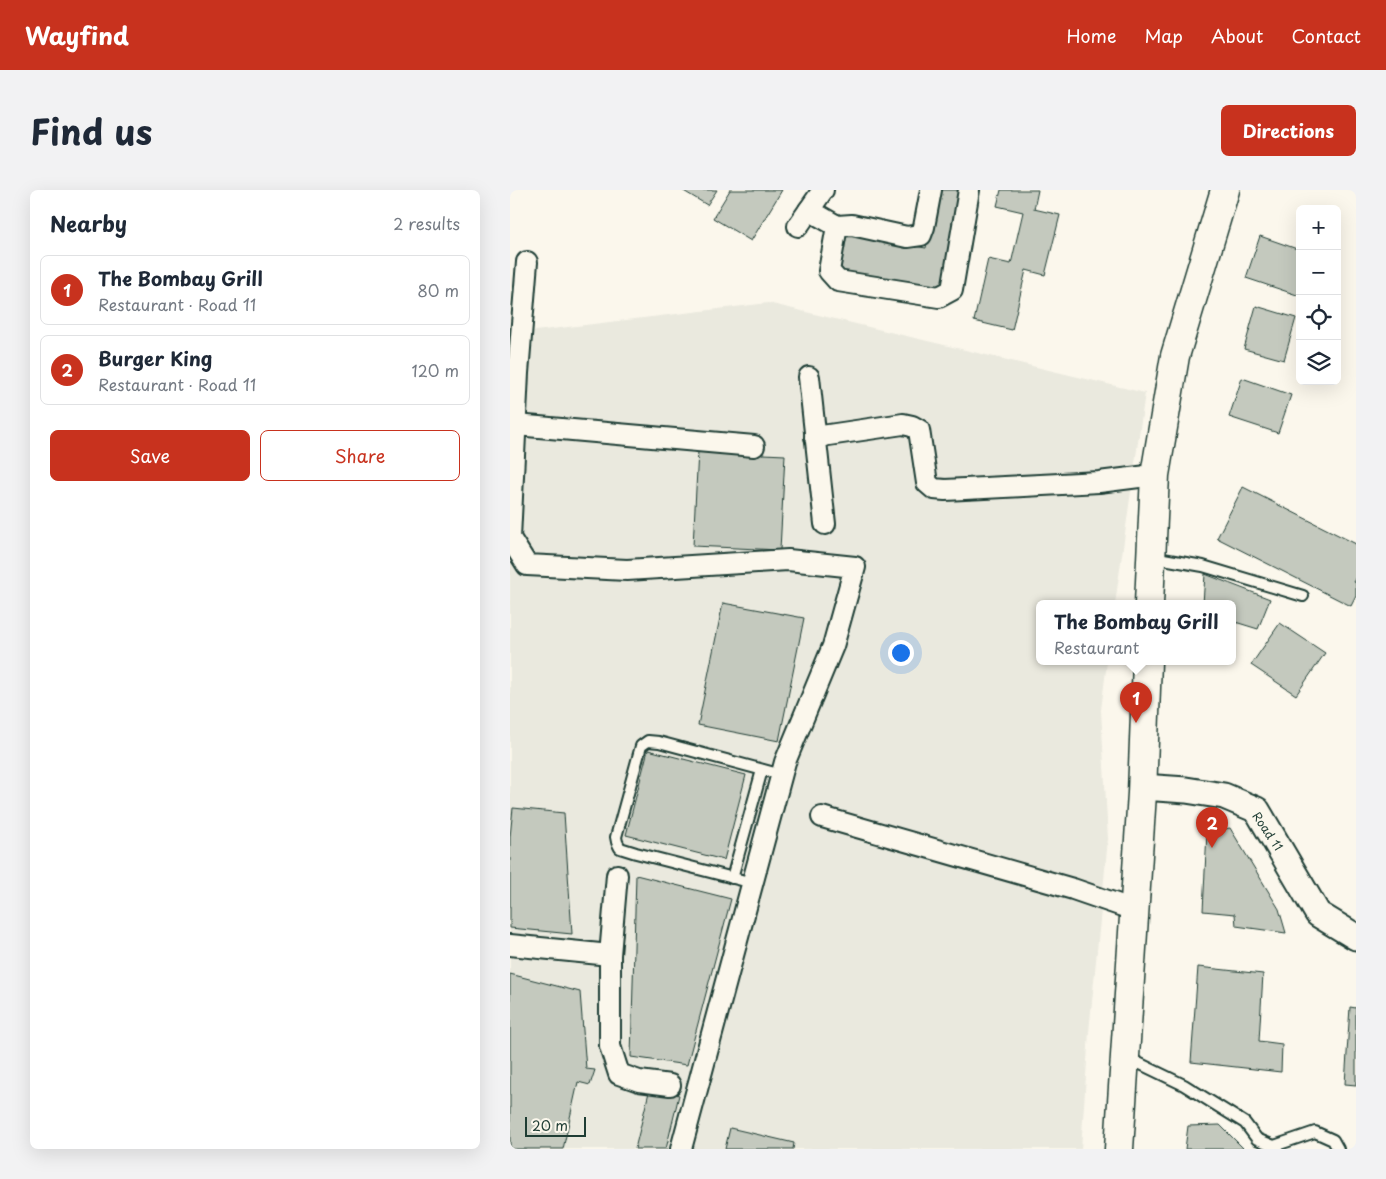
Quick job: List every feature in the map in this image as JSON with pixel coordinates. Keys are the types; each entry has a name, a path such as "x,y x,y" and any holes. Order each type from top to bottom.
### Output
{"main road":[{"path":"1149,600 1155,475 1175,356 1225,190"},
{"path":"1120,1149 1142,788 1147,665"}],"street":[{"path":"822,190 803,218 837,226 852,225 907,237 920,235 924,227 931,190"},
{"path":"837,226 829,271 838,280 939,297 952,290 969,190"},
{"path":"527,262 510,538 518,566 626,570 788,560 855,567 833,646 785,762 681,1149"},
{"path":"809,378 825,524"},
{"path":"815,437 903,424 912,426 919,430 927,483 934,488 945,490 1099,482 1155,475"},
{"path":"516,425 754,446"},
{"name":"Road 11","path":"1142,788 1186,790 1224,796 1257,810 1318,914 1356,937"},
{"path":"822,817 1073,889 1134,910"},
{"path":"617,875 610,955 610,1046 619,1074 639,1081 670,1085"},
{"path":"510,945 610,955"}],"lane":[{"path":"1151,557 1203,566 1303,596"},
{"path":"753,883 620,848 616,837 638,755 644,743 660,742 782,775"},
{"path":"732,878 762,770"},
{"path":"1125,1056 1184,1085 1245,1123 1257,1139 1274,1146 1315,1132 1333,1140 1338,1149"}],"shaded area":[{"path":"768,303 1145,393 1116,600 1036,600 1036,665 1107,665 1101,710 1108,839 1089,1032 1081,1149 510,1149 510,334"}],"building":[{"path":"682,190 717,190 707,205"},
{"path":"730,190 782,190 751,241 713,218"},
{"path":"935,190 961,190 944,292 837,275 844,235 926,248"},
{"path":"1001,190 1038,190 1034,209 1060,215 1045,275 1026,270 1012,330 974,321 988,259 1011,264 1023,212 997,206"},
{"path":"1260,236 1296,249 1296,295 1246,278"},
{"path":"1256,306 1296,318 1284,360 1244,349"},
{"path":"1242,378 1291,395 1278,433 1229,417"},
{"path":"698,451 785,455 780,550 693,546"},
{"path":"1243,487 1356,544 1356,579 1354,582 1356,583 1356,596 1351,606 1217,538"},
{"path":"1205,574 1270,599 1258,629 1236,622 1236,600 1203,600"},
{"path":"723,603 804,618 779,741 698,725"},
{"path":"1280,623 1325,653 1296,695 1251,665"},
{"path":"648,750 746,775 724,860 626,835"},
{"path":"513,808 564,813 572,934 510,928 510,837"},
{"path":"1230,828 1279,909 1286,933 1236,926 1235,914 1203,911 1207,832"},
{"path":"636,875 731,899 687,1065 631,1057"},
{"path":"1198,967 1263,974 1259,1041 1282,1044 1281,1072 1191,1062"},
{"path":"510,974 580,992 586,1069 595,1070 590,1085 578,1082 563,1149 510,1149"},
{"path":"1350,1007 1356,1008 1356,1085 1345,1084"},
{"path":"650,1088 679,1095 666,1149 635,1149"},
{"path":"1220,1125 1244,1149 1185,1149 1188,1126"},
{"path":"730,1128 794,1143 793,1149 725,1149"}],"place":[{"name":"The Bombay Grill","path":"1136,723"},
{"name":"Burger King","path":"1212,848"}]}
